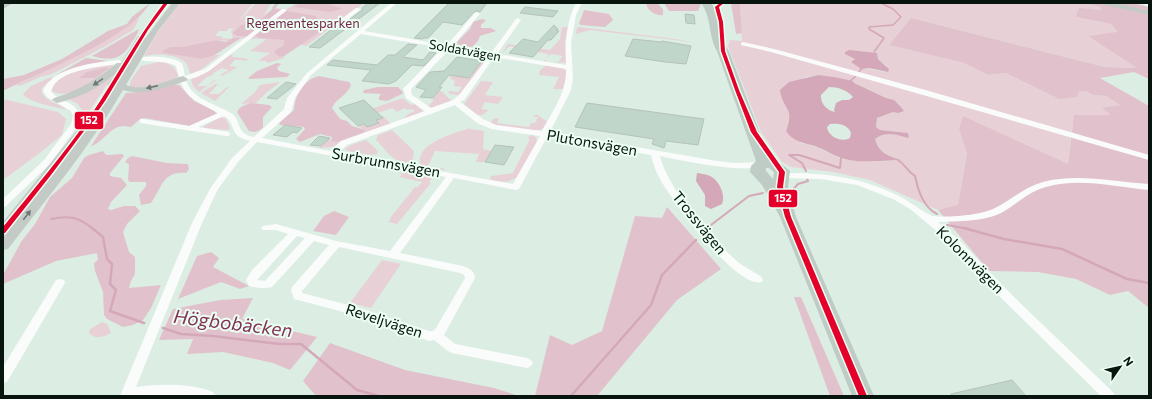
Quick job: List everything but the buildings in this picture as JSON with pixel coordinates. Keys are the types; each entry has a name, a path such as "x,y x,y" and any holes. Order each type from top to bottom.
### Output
{"highway":[{"path":"708,3 722,3"},
{"path":"708,3 714,13 718,44 723,51 754,132 771,171 780,187 788,217 863,396"},
{"path":"722,3 717,7 721,22 723,51"}],"main road":[{"path":"3,7 9,3"},
{"path":"3,231 76,139 104,99 124,60 166,3"},
{"path":"3,246 79,149 121,86 153,33 176,3"},
{"path":"1108,3 1149,13"},
{"path":"58,100 74,95 92,86 106,77 124,60"},
{"path":"121,86 130,90 139,90 183,79"}],"street":[{"path":"209,396 181,390 159,390 127,394 197,223 213,191 235,160 288,110 291,98 309,74 394,3"},
{"path":"545,134 567,90 570,79 568,43 573,15 579,3"},
{"path":"1143,3 1149,5"},
{"path":"338,24 358,9"},
{"path":"183,79 201,74 207,70 284,10"},
{"path":"430,111 410,96 407,88 463,31 477,14"},
{"path":"332,154 344,143 456,102 462,97 518,20"},
{"name":"Soldatvägen","path":"360,32 570,68"},
{"path":"743,44 772,50 926,93 1149,158"},
{"path":"143,59 162,58 176,63 179,65 189,93 224,113"},
{"path":"3,204 47,162 75,124 77,117 75,111 70,106 48,94 47,88 58,78 81,68 124,60"},
{"name":"Plutonsvägen","path":"456,102 480,122 494,128 545,134 655,154 771,171"},
{"path":"190,128 224,113"},
{"name":"Surbrunnsvägen","path":"224,113 233,119 238,134 244,136 332,154 516,186 545,134"},
{"path":"143,121 226,134"},
{"name":"Trossvägen","path":"655,154 656,164 680,203 694,221 735,266 758,280"},
{"name":"Kolonnvägen","path":"771,171 842,179 871,186 903,200 930,220 1109,396"},
{"path":"393,255 452,175"},
{"path":"930,220 978,216 996,211 1016,200 1027,191 1045,184 1065,181 1090,181 1149,187"},
{"name":"Reveljvägen","path":"266,228 276,227 336,244 463,270 470,274 470,278 440,331 436,335 429,336 360,312 299,297 296,290 336,244"},
{"path":"294,233 256,273 251,280 253,283 264,285 268,284 312,238"},
{"path":"3,378 60,283"},
{"path":"436,335 452,348 527,363"}],"green space":[{"path":"150,3 140,16 124,29 105,41 61,64 3,91 3,79 24,75 62,59 108,31 127,24 132,17"},
{"path":"180,3 253,3 240,19 256,3 271,3 264,16 273,8 287,9 297,3 364,3 306,46 284,41 283,46 275,50 275,53 279,57 284,56 284,58 268,63 266,61 258,61 270,53 250,51 267,39 233,38 231,31 234,29 229,28 227,31 219,31 215,36 222,36 221,38 232,39 229,41 216,40 164,53 202,59 220,55 200,70 190,74 186,63 176,57 159,54 144,56 158,32"},
{"name":"Regementesparken","path":"276,3 280,3 274,9 316,16 319,21 317,25 326,28 284,56 279,57 275,53 275,50 283,46 284,40 259,38 256,36 237,36 233,33 241,25 258,22 273,9 272,8"},
{"path":"300,3 326,3 342,9 329,12 294,7"},
{"path":"646,3 657,3 663,9 663,15 658,15 652,12"},
{"path":"664,3 701,4 698,11 669,11"},
{"path":"731,3 746,3 740,4 742,33 736,34"},
{"path":"1084,3 1101,7 1100,10 1076,17 1111,24 1117,33 1088,36 1138,68 1105,67 911,18 889,45 964,63 988,75 1006,73 1059,99 1079,91 1086,91 1093,95 1106,96 1121,105 1103,108 1112,115 1072,127 1068,164 959,129 967,154 958,206 938,210 870,180 833,172 791,167 782,162 761,132 728,46 730,40 742,41 740,4","holes":["855,51 877,53 878,59 887,66 886,72 860,66 851,62 855,59 852,56","818,75 853,81 854,83 886,98 894,100 898,113 893,112 877,118 876,127 880,130 908,133 909,137 883,135 875,139 881,151 898,160 859,161 841,159 817,147 801,143 786,131 789,113 781,95 805,77"]},
{"path":"1084,3 1132,3 1149,7 1149,79 1134,72 1100,78 1149,106 1149,308 1128,291 1110,295 1076,279 1038,272 989,271 938,210 958,205 967,154 959,129 963,116 1068,164 1074,115 1111,115 1102,108 1120,105 1106,96 1093,95 1086,91 1079,91 1077,97 1059,99 1006,73 988,75 964,63 889,45 911,18 1105,67 1137,68 1088,36 1117,32 1111,24 1076,17 1079,8 1100,10 1101,7"},
{"path":"584,10 609,14 613,20 605,27 581,25 579,24"},
{"path":"140,17 133,30 104,47 52,74 40,77 20,86 16,85 85,51"},
{"path":"482,19 486,20 481,25 481,28 491,28 496,31 480,36 478,41 472,47 455,44 470,29 473,22"},
{"path":"562,27 568,27 565,42 566,63 553,62 558,62 563,56 551,54 545,60 548,62 544,61 549,55 548,54 510,46 502,53 508,44 550,50 560,39"},
{"path":"579,27 692,42 590,30 576,34 577,28"},
{"path":"139,29 128,48 120,56 110,59 92,56"},
{"path":"233,38 241,38 213,56 202,59 164,53 162,51 170,47 183,47 216,40 226,42"},
{"path":"230,55 233,55 232,57 249,59 243,62 244,60 235,60 229,66 237,67 241,65 222,76 220,75 229,70 222,68 212,74 213,75 207,77 197,86 207,86 216,80 199,92 193,86 191,80 192,78 204,74"},
{"path":"484,55 488,56 489,58 460,95 450,94 448,91 458,92 462,87 454,86 455,81 451,79 450,75 469,78 481,62 485,61"},
{"path":"86,58 108,61 74,68 56,75"},
{"path":"159,62 168,63 174,68 178,74 177,80 143,88 130,87 130,82 141,66"},
{"path":"277,63 281,64 277,68 279,71 290,74 287,77 248,78 257,71"},
{"path":"113,64 113,66 92,82 75,91 59,94 52,91 54,84 68,74 87,68"},
{"path":"547,65 564,69 568,73 563,89 553,89 559,77 539,75 540,70"},
{"path":"109,68 95,78 79,78 87,72"},
{"path":"114,74 88,113 84,113 78,104 70,100 71,98"},
{"path":"319,76 349,82 351,85 349,89 332,108 340,119 347,121 352,126 365,130 363,133 337,142 331,141 332,137 320,134 300,142 296,139 305,129 304,127 280,125 279,123 294,110 298,94 304,85 313,78"},
{"path":"51,77 52,79 42,88 42,92 47,99 67,110 31,100 23,94 31,86"},
{"path":"481,81 493,82 485,95 503,97 498,104 485,102 481,109 489,110 482,115 477,115 464,104"},
{"path":"280,82 256,103 241,104 254,93 260,85"},
{"path":"171,84 179,85 194,101 213,110 217,114 190,126 144,118 140,119 131,127 124,126 115,129 99,142 91,146 126,93 143,92"},
{"path":"215,84 218,84 209,94 219,94 229,87 215,101 201,93"},
{"path":"378,87 398,87 403,92 402,94 387,101 379,100 381,94 363,93 364,90"},
{"path":"441,91 452,101 432,108 428,106 433,101 437,94 436,93"},
{"path":"403,98 411,105 415,104 422,110 422,112 403,119 408,114 415,111 412,109 407,110 405,108 397,112 392,108 366,117 362,112"},
{"path":"3,99 58,112 66,119 62,135 3,180"},
{"path":"251,103 269,105 272,107 263,117 263,127 255,132 249,131 237,112 241,107"},
{"path":"536,114 548,122 539,130 515,129 491,123 493,119 499,118 497,123 529,127 531,123 535,123 538,117 533,117"},
{"path":"381,116 383,116 391,124 332,147 319,148 330,138 330,140 337,142 363,133 362,128 358,126 378,123 376,120 383,118"},
{"path":"220,117 226,119 230,128 228,130 203,127"},
{"path":"470,128 484,131 483,149 492,151 485,162 476,162 479,154 435,151 428,166 446,169 441,170 421,166 420,158 423,151 429,146 446,136"},
{"path":"392,130 414,151 413,160 408,163 403,163 393,158 376,140 378,135"},
{"path":"531,135 536,137 537,142 517,177 504,182 490,179 491,176 513,173 530,139 527,138"},
{"path":"366,140 378,151 377,154 372,155 348,151 345,149 351,145"},
{"path":"103,151 106,155 122,154 124,156 110,173 110,176 121,178 127,185 111,202 108,209 111,210 124,206 135,206 140,211 127,224 123,232 129,252 135,257 135,274 129,288 161,285 151,308 143,320 133,325 123,327 107,319 104,315 103,292 95,271 94,263 98,260 97,253 56,261 3,284 3,275 21,242 35,224 50,197 72,178 84,158"},
{"path":"132,156 167,163 188,164 189,169 186,173 178,173 167,178 151,203 141,205 139,195 146,186 146,182 130,182 128,180 129,164 125,162"},
{"path":"410,171 442,175 440,178 432,178 429,182 431,183 397,224 388,222 415,187 418,187 422,182 400,177 402,174 399,173"},
{"path":"667,207 721,269 677,300 597,396 535,396 550,335 572,345 602,331 635,216 662,218"},
{"path":"334,211 349,217 336,235 313,231 324,216"},
{"path":"211,252 219,258 213,267 249,286 240,289 221,282 178,299 197,256"},
{"path":"382,260 401,264 371,308 350,303"},
{"path":"794,297 801,297 844,396 830,396"},
{"path":"253,298 242,319 317,337 290,370 273,363 223,352 187,354 193,339 159,340 173,309 220,300"},
{"path":"102,322 107,324 111,333 102,337 94,337 89,333 90,329"},
{"path":"330,343 405,370 494,388 519,396 316,396 303,381"}],"shaded area":[{"path":"849,50 877,53 878,59 889,69 888,72 869,68 861,69 851,62 855,59 845,54 845,52"},
{"path":"818,75 834,77 853,81 854,83 886,98 894,100 904,111 898,113 893,112 877,118 876,127 880,130 908,133 909,138 887,134 875,139 881,150 887,155 900,160 847,160 818,147 799,142 792,138 786,131 789,113 781,97 780,90 789,82","holes":["829,87 842,89 853,97 849,100 842,100 836,103 834,110 835,112 829,110 821,98 821,95","830,124 839,124 848,128 851,133 850,138 843,140 830,134 827,127"]},
{"path":"697,173 708,175 719,184 723,196 722,204 711,209 705,206 705,195 696,181"}],"waterway":[{"name":"Högbobäcken","path":"874,52 884,38 869,29 869,27 893,25 901,17 893,9 881,3"},
{"name":"Högbobäcken","path":"859,72 863,67"},
{"name":"Högbobäcken","path":"849,82 856,76"},
{"name":"Högbobäcken","path":"806,171 802,163 789,155 799,155 840,168 841,158"},
{"path":"898,160 915,176 922,198 928,207 937,214"},
{"name":"Högbobäcken","path":"791,192 798,184 808,181 807,178"},
{"name":"Högbobäcken","path":"707,228 749,196 763,193"},
{"name":"Högbobäcken","path":"51,219 63,217 74,218 93,229"},
{"path":"947,225 965,228"},
{"name":"Högbobäcken","path":"92,228 103,237 107,259 112,264 110,284 116,290 110,311 144,323"},
{"path":"965,228 969,229"},
{"path":"965,228 1004,239 1062,249 1127,279 1149,283"},
{"name":"Högbobäcken","path":"571,396 651,305 662,275 696,240"},
{"name":"Högbobäcken","path":"163,328 181,334 213,336 279,344 301,344 357,390 379,396"}],"transit line":[{"name":"152","path":"3,231 82,130 102,101 146,30 166,3"},
{"name":"152","path":"722,3 717,7 721,22 723,51 754,132 782,172 780,187 788,217 863,396"}]}
